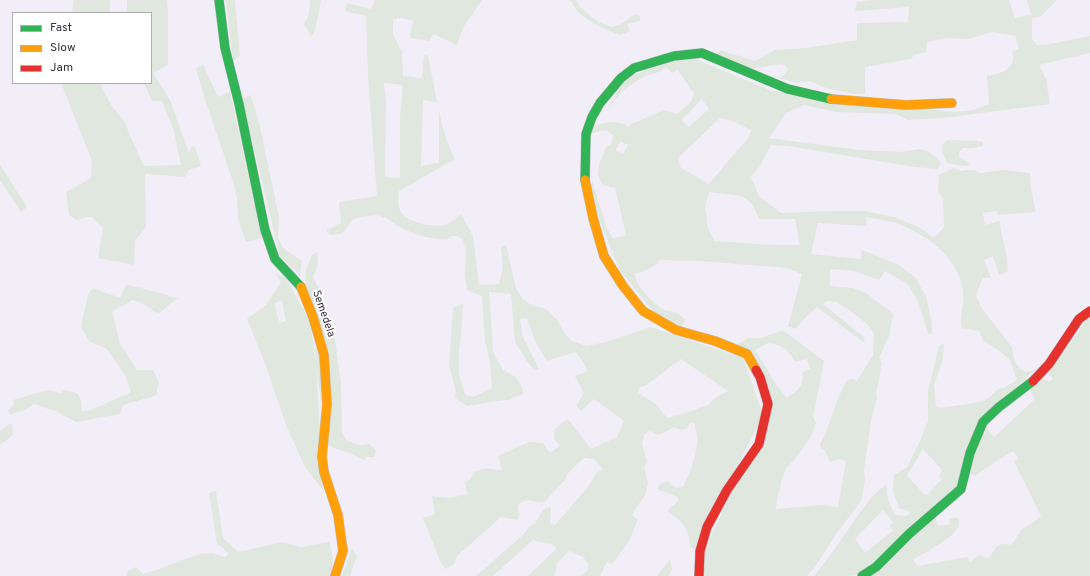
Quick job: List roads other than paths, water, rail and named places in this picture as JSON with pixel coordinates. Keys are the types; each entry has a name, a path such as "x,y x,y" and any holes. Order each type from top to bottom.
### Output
{"street":[{"name":"Semedela","path":"219,0 225,48 239,104 265,230 275,259 301,287 313,317 324,355 327,404 322,457 324,472 338,515 343,551 335,576"},
{"path":"699,576 700,551 707,527 727,490 759,444 768,404 760,377 747,354 715,341 676,330 643,312 623,286 604,256 585,183 586,134 592,117 600,103 621,78 634,68 674,56 702,53 788,89 832,99 906,105 952,103"},
{"path":"862,576 876,567 909,534 961,489 970,453 983,422 999,407 1035,380 1050,364 1079,319 1090,311"}]}
